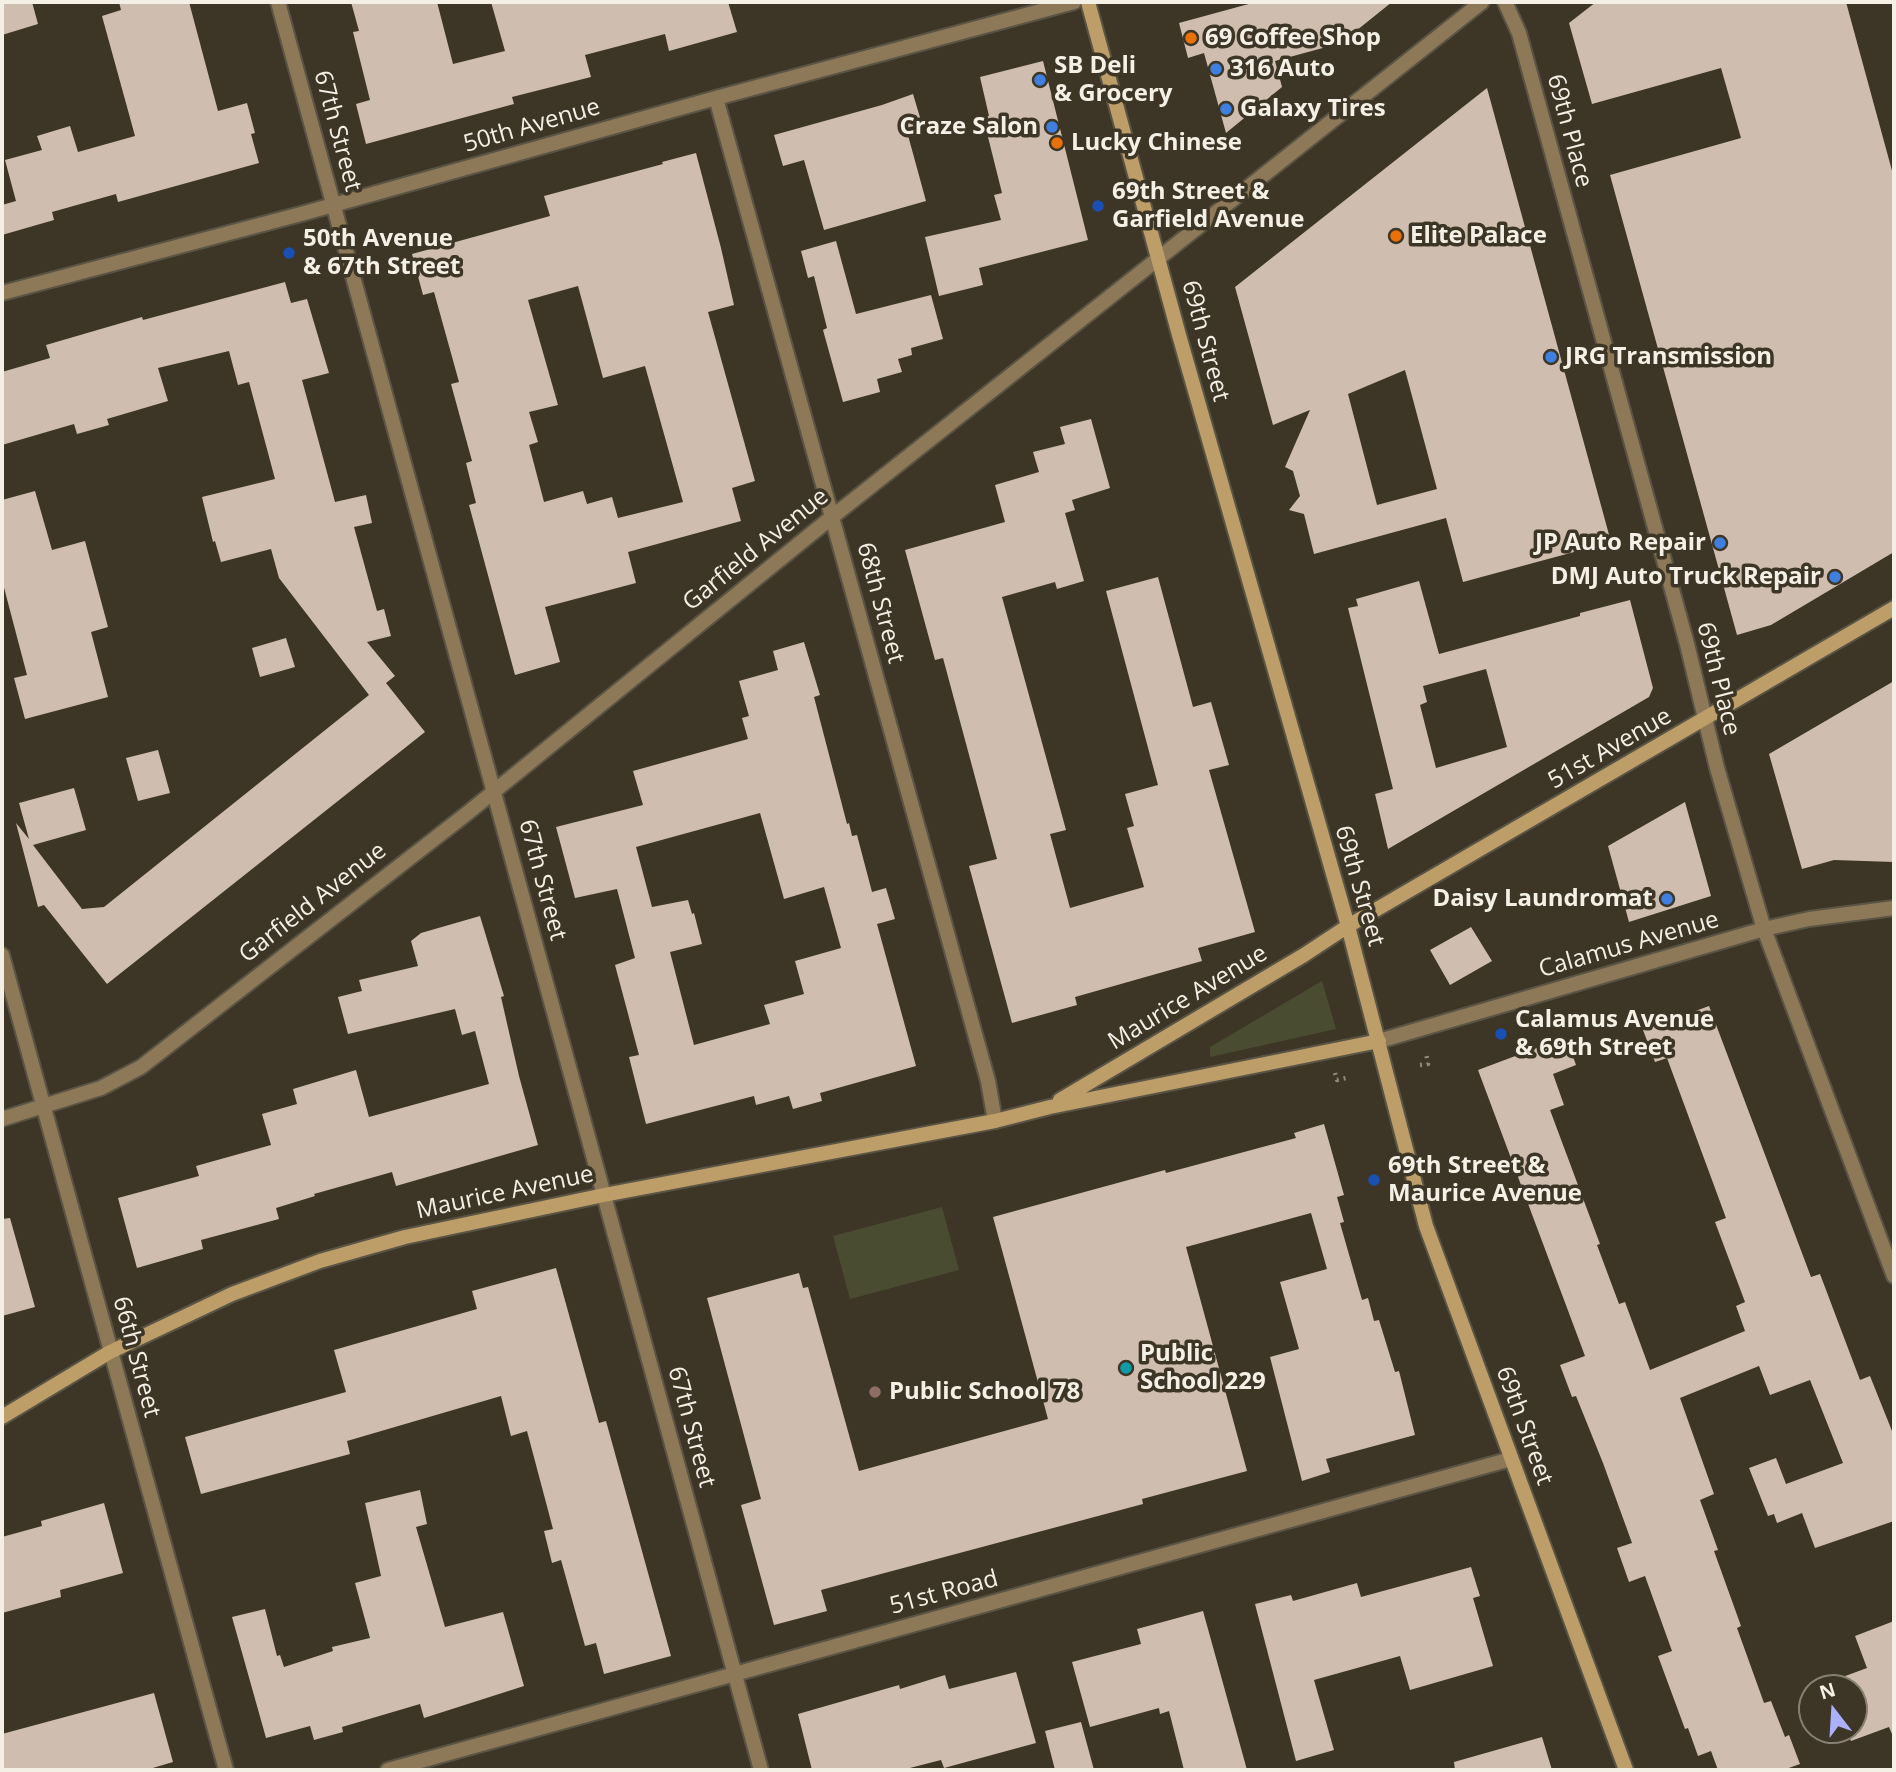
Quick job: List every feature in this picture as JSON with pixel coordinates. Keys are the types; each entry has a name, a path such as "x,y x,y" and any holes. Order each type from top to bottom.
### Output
{"street":[{"name":"67th Street","path":"278,2 761,1770"},
{"name":"50th Avenue","path":"2,293 1074,2"},
{"name":"69th Street","path":"1088,2 1348,926 1426,1226 1626,1770"},
{"name":"Garfield Avenue","path":"44,1107 101,1088 141,1067 494,791 832,517 1482,2"},
{"name":"69th Place","path":"1505,2 1519,33 1687,645 1704,720 1765,929 1894,1276"},
{"name":"68th Street","path":"716,98 988,1081 995,1121"},
{"name":"51st Avenue","path":"1348,926 1894,608"},
{"name":"Calamus Avenue","path":"1379,1041 1765,929 1809,919 1894,908"},
{"name":"Maurice Avenue","path":"1050,1107 1304,956 1348,926"},
{"name":"66th Street","path":"2,955 226,1770"},
{"name":"Maurice Avenue","path":"2,1417 110,1352 232,1294 320,1261 405,1237 604,1195 995,1121 1050,1107 1379,1041"},
{"path":"2,1119 44,1107"},
{"name":"51st Road","path":"388,1770 1511,1459"}],"path":[{"path":"1420,1065 1428,1064 1426,1053"},
{"path":"1337,1080 1346,1078"}],"green space":[{"path":"1322,981 1336,1029 1210,1057 1210,1047"},
{"path":"942,1207 959,1270 850,1299 833,1236"}],"building":[{"path":"2,2 32,2 38,24 2,35"},
{"path":"119,2 189,2 218,111 247,103 255,133 251,134 259,163 118,202 116,194 52,212 54,220 2,235 2,205 16,201 5,160 42,150 37,136 70,126 78,152 135,136 102,16 121,10"},
{"path":"351,2 437,2 453,64 505,51 491,2 728,2 737,32 669,51 665,34 585,55 591,77 512,97 514,104 366,144 356,104 370,100 353,32 359,31"},
{"path":"1256,2 1392,2 1341,43 1275,61 1282,87 1226,133 1204,53 1188,58 1179,23"},
{"path":"1596,2 1846,2 1894,178 1894,552 1771,625 1737,635 1610,175 1741,138 1721,68 1592,104 1569,23"},
{"path":"1043,61 1088,240 979,268 983,285 939,296 925,237 1001,220 994,195 1002,193 983,117 989,116 980,77"},
{"path":"1487,88 1611,542 1463,582 1446,518 1314,554 1304,514 1289,510 1300,496 1293,471 1285,467 1310,410 1273,425 1235,287","holes":["1405,370 1437,489 1377,505 1348,394"]},
{"path":"913,94 922,124 906,128 926,201 824,230 804,160 783,166 774,135"},
{"path":"696,153 734,305 708,312 755,481 732,488 741,521 628,552 636,583 545,607 560,662 515,675 469,505 476,503 466,463 472,461 451,384 459,382 434,292 423,295 412,254 550,216 544,196 663,164 662,162","holes":["578,286 603,378 645,366 683,502 618,518 612,497 587,504 583,491 544,502 529,445 538,442 529,412 558,405 528,300"]},
{"path":"836,241 856,314 931,295 943,339 911,348 912,355 898,359 902,372 877,379 880,392 843,402 823,330 827,328 814,276 808,278 801,251"},
{"path":"285,282 291,303 307,299 329,373 302,380 335,502 366,495 372,523 354,527 377,611 384,609 391,636 367,642 395,676 386,683 425,732 107,984 44,905 38,907 16,823 29,839 19,803 74,788 86,830 33,845 82,909 104,907 369,695 279,578 271,549 221,562 202,497 275,479 249,382 238,385 229,351 158,368 168,401 107,419 109,425 77,434 74,424 2,445 2,372 50,358 46,345 142,317 143,320"},
{"path":"1091,419 1110,488 1072,500 1075,510 1065,513 1084,581 1057,589 1055,582 1002,597 1066,830 1050,834 1070,908 1144,887 1127,828 1134,826 1125,794 1158,785 1106,591 1158,577 1193,707 1211,702 1229,765 1209,770 1255,932 1198,948 1202,961 1075,997 1077,1005 1012,1023 969,866 997,859 943,658 935,660 905,550 1005,522 995,485 1039,472 1033,452 1065,444 1060,427"},
{"path":"35,491 52,550 85,541 108,627 91,632 108,697 25,719 14,678 27,675 2,580 2,500"},
{"path":"1419,581 1439,654 1630,600 1653,688 1649,697 1388,849 1375,794 1393,789 1348,608 1358,606 1356,599","holes":["1486,669 1507,747 1436,768 1420,705 1427,702 1423,686"]},
{"path":"286,638 295,667 260,677 252,648"},
{"path":"804,642 820,695 814,697 847,824 849,823 852,836 857,835 872,892 886,888 895,919 877,924 916,1066 820,1093 822,1101 793,1109 789,1096 756,1105 754,1096 646,1124 629,1057 639,1055 615,965 635,958 617,889 575,898 556,827 643,805 633,771 748,739 742,718 749,716 739,681 778,670 773,651","holes":["760,813 784,899 824,887 841,948 795,961 804,994 764,1005 770,1024 694,1045 670,952 702,944 694,913 692,914 688,900 652,907 636,847"]},
{"path":"1894,681 1894,862 1834,860 1802,869 1769,754"},
{"path":"158,750 170,793 138,801 126,758"},
{"path":"1685,802 1711,896 1629,922 1608,846"},
{"path":"480,916 504,996 501,997 519,1076 538,1145 396,1186 392,1172 314,1194 315,1196 276,1208 279,1219 201,1240 203,1249 137,1268 118,1198 199,1176 196,1166 271,1145 262,1114 297,1104 293,1089 356,1070 369,1117 489,1084 475,1031 462,1035 455,1009 348,1034 338,997 362,991 359,980 418,966 411,941 421,933"},
{"path":"1471,927 1492,961 1450,985 1430,950"},
{"path":"1709,1006 1811,1277 1820,1274 1860,1380 1870,1376 1894,1436 1894,1521 1815,1548 1802,1513 1777,1523 1774,1514 1768,1516 1749,1468 1776,1458 1786,1484 1843,1463 1810,1380 1770,1395 1759,1366 1680,1398 1714,1494 1700,1500 1718,1550 1714,1551 1741,1626 1737,1628 1764,1703 1771,1701 1785,1737 1789,1735 1800,1764 1783,1770 1718,1770 1711,1751 1698,1756 1688,1728 1685,1729 1658,1656 1672,1651 1645,1576 1629,1582 1617,1548 1632,1543 1576,1396 1572,1397 1560,1365 1585,1356 1478,1070 1566,1037 1576,1065 1553,1074 1564,1105 1550,1110 1600,1244 1597,1245 1619,1304 1625,1302 1650,1370 1745,1331 1736,1306 1745,1302 1715,1222 1726,1218 1667,1058 1655,1062 1643,1030"},
{"name":"Public School 229","path":"1324,1124 1344,1195 1337,1197 1344,1222 1340,1223 1362,1300 1368,1298 1374,1321 1379,1320 1395,1372 1399,1371 1415,1435 1326,1459 1330,1472 1302,1481 1270,1357 1299,1349 1280,1282 1327,1269 1311,1213 1186,1247 1247,1471 1142,1499 1143,1504 821,1590 827,1611 774,1625 741,1505 761,1499 707,1298 799,1273 803,1288 808,1287 859,1471 1048,1419 993,1217 1296,1138 1294,1133"},
{"path":"10,1218 35,1307 2,1316 2,1219"},
{"path":"556,1268 599,1423 606,1421 671,1656 604,1674 596,1643 585,1646 561,1560 552,1563 544,1531 553,1529 527,1431 511,1436 501,1396 347,1441 350,1454 201,1494 185,1437 346,1392 334,1350 477,1309 472,1291"},
{"path":"420,1490 427,1524 416,1527 445,1627 503,1612 524,1686 424,1718 420,1704 342,1727 343,1732 314,1740 310,1726 266,1738 232,1617 265,1609 277,1656 280,1655 284,1667 333,1651 332,1647 370,1638 355,1583 381,1576 365,1503"},
{"path":"104,1503 123,1573 60,1590 61,1597 2,1613 2,1537 42,1526 41,1521"},
{"path":"1471,1567 1480,1596 1473,1598 1493,1666 1410,1690 1400,1656 1314,1680 1334,1750 1296,1761 1255,1604 1291,1595 1293,1601 1357,1583 1361,1597"},
{"path":"1203,1611 1247,1770 1184,1770 1169,1711 1160,1714 1159,1708 1090,1727 1072,1662 1141,1644 1137,1629"},
{"path":"1894,1621 1894,1734 1889,1727 1868,1735 1868,1674 1851,1674 1867,1668 1855,1636"},
{"path":"1016,1672 1036,1743 944,1768 941,1760 902,1770 812,1770 798,1714 899,1685 900,1689 945,1675 949,1689"},
{"path":"154,1693 173,1762 146,1770 2,1770 2,1734"},
{"path":"1081,1722 1094,1770 1055,1770 1045,1731"},
{"path":"1542,1737 1552,1770 1455,1770 1454,1762"}],"place":[{"name":"69 Coffee Shop","path":"1191,38"},
{"name":"316 Auto","path":"1216,69"},
{"name":"SB Deli & Grocery","path":"1040,80"},
{"name":"Galaxy Tires","path":"1226,109"},
{"name":"Craze Salon","path":"1052,127"},
{"name":"Lucky Chinese","path":"1057,143"},
{"name":"69th Street & Garfield Avenue","path":"1098,206"},
{"name":"Elite Palace","path":"1396,236"},
{"name":"50th Avenue & 67th Street","path":"289,253"},
{"name":"JRG Transmission","path":"1551,357"},
{"name":"JP Auto Repair","path":"1720,543"},
{"name":"DMJ Auto Truck Repair","path":"1835,577"},
{"name":"Daisy Laundromat","path":"1667,899"},
{"name":"Calamus Avenue & 69th Street","path":"1501,1034"},
{"name":"69th Street & Maurice Avenue","path":"1374,1180"},
{"name":"Public School 229","path":"1126,1368"},
{"name":"Public School 78","path":"875,1392"}]}
